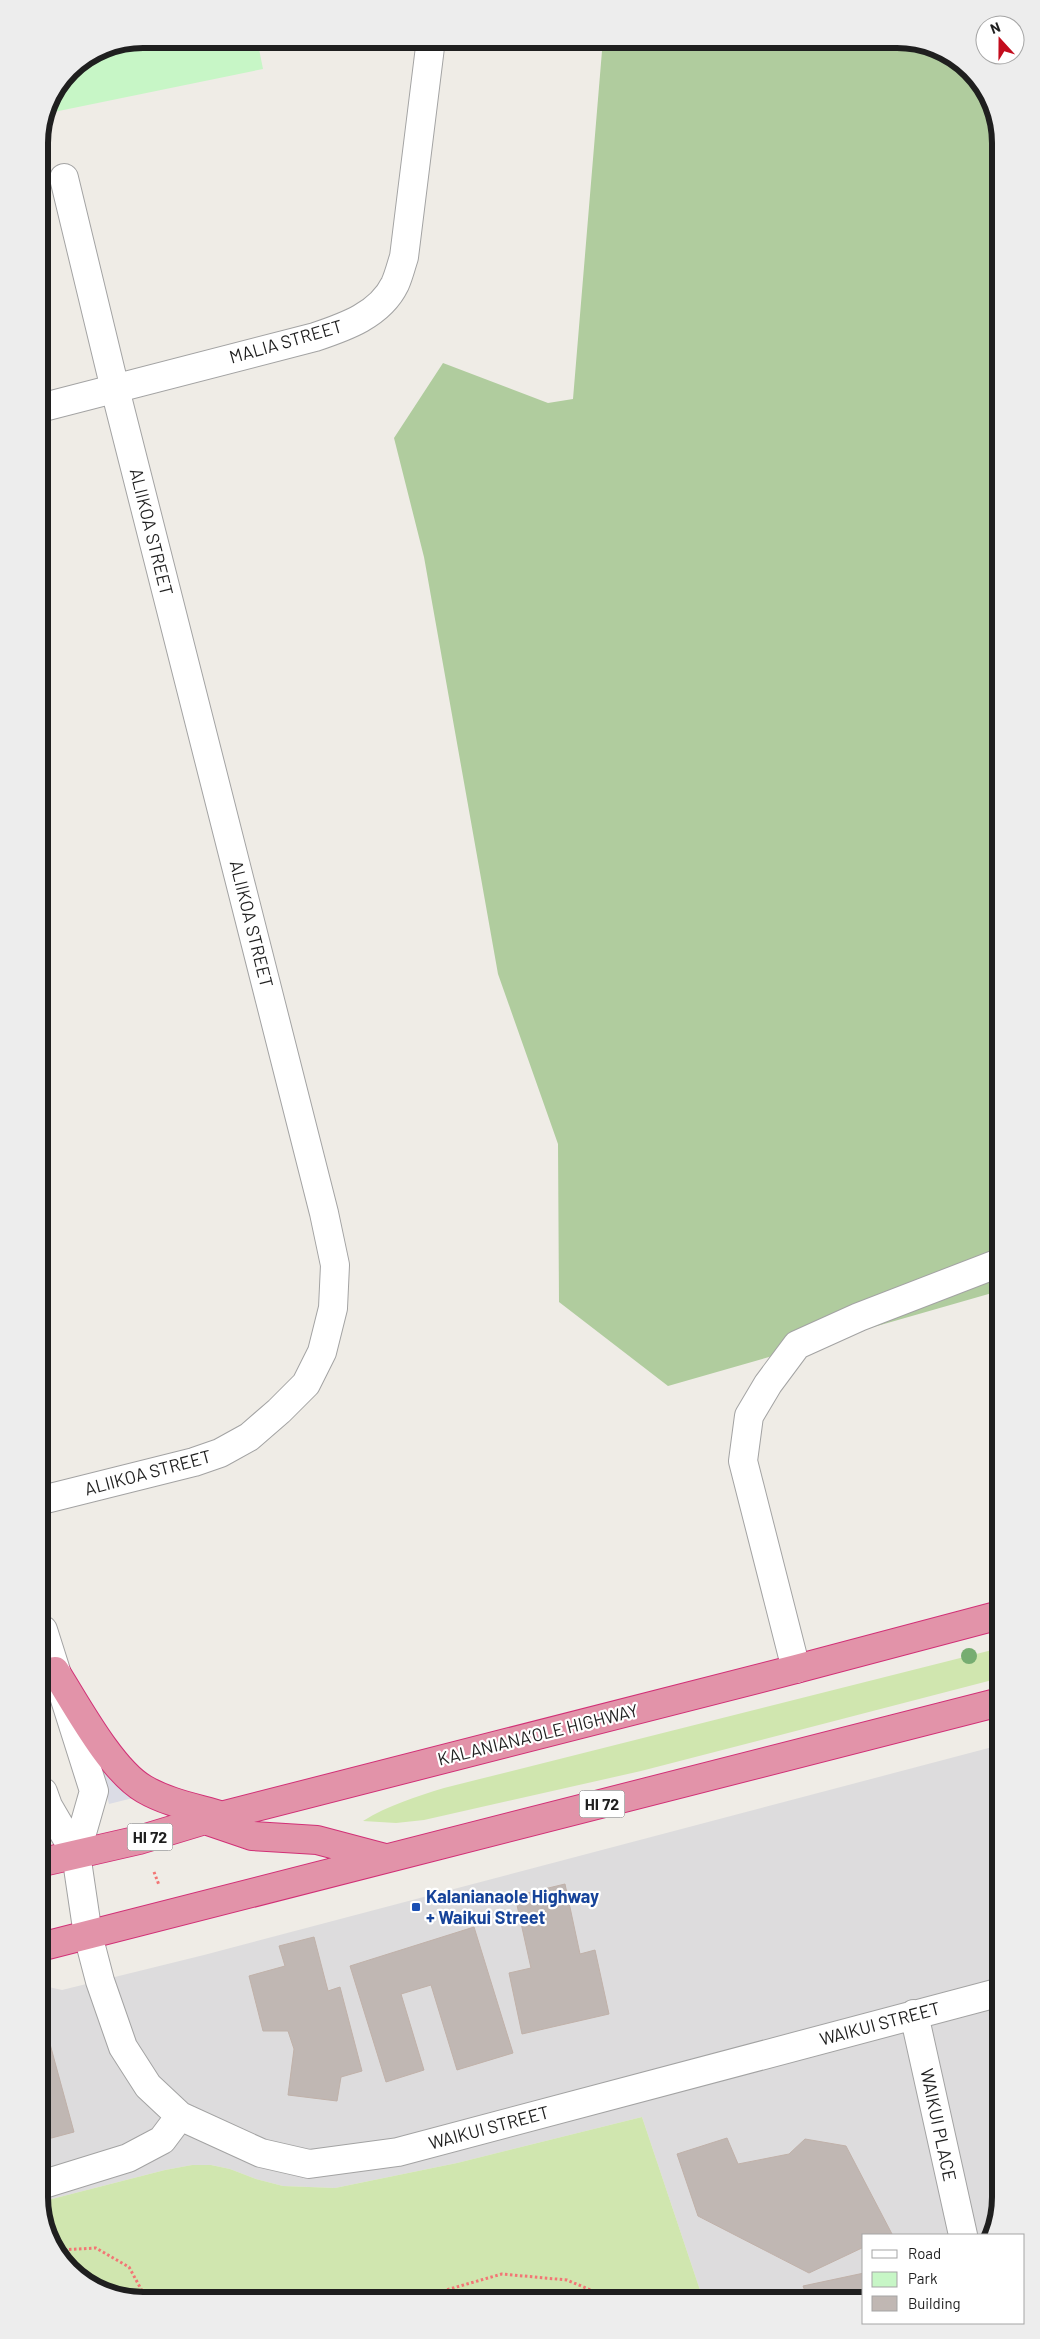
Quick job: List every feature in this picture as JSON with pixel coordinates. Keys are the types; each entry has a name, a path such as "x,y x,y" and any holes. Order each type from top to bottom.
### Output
{"highway":[{"name":"KALANIANA’OLE HIGHWAY","path":"48,1861 139,1840 214,1818 992,1617"},
{"path":"55,1672 104,1747 127,1776 144,1789 252,1836 317,1840 387,1859"},
{"name":"HI 72","path":"88,1935 992,1704"},
{"path":"48,1945 88,1935"}],"street":[{"name":"MALIA STREET","path":"48,406 315,337 360,319 387,296 395,284 404,257 430,48"},
{"name":"ALIIKOA STREET","path":"48,1498 194,1462 220,1453 249,1437 306,1384 322,1352 333,1308 334,1266 324,1213 115,389 64,178"},
{"path":"796,1669 743,1461 749,1416 768,1384 797,1345 859,1318 992,1266"},
{"path":"48,1648 94,1791 76,1854"},
{"path":"48,1806 76,1854"},
{"name":"WAIKUI STREET","path":"76,1854 88,1935 100,1981 123,2047 148,2086 180,2116 261,2154 309,2164 351,2160 398,2152 992,1994"},
{"name":"WAIKUI PLACE","path":"914,2014 963,2234"},
{"path":"48,2183 128,2158 162,2140 180,2116"}],"path":[{"path":"154,1872 160,1886"},
{"path":"64,2250 96,2248 130,2267 142,2291"},
{"path":"443,2291 502,2274 567,2280 594,2292"}],"shaded area":[{"path":"992,1747 992,2209 985,2234 862,2234 862,2292 701,2292 642,2117 457,2163 335,2188 283,2186 256,2179 230,2169 211,2165 192,2165 165,2170 48,2200 48,1987 62,1990 204,1955"},
{"path":"95,1754 137,1797 109,1804"}],"green space":[{"path":"259,48 263,69 53,112 63,89 75,75 89,63 100,57 124,49"},
{"path":"602,48 916,49 934,55 956,67 977,89 983,100 992,130 992,1293 668,1386 559,1302 558,1144 498,974 424,557 394,438 443,363 548,403 573,399"},
{"path":"992,1650 992,1680 641,1771 424,1820 396,1823 363,1821 392,1806 444,1788"},
{"path":"642,2117 701,2292 124,2290 100,2282 75,2264 57,2239 49,2215 48,2200 165,2170 192,2165 211,2165 230,2169 256,2179 283,2186 335,2188 457,2163"}],"building":[{"path":"565,1884 580,1954 595,1950 609,2014 522,2034 509,1973 531,1968 515,1896"},
{"path":"474,1927 513,2053 457,2070 431,1985 401,1994 424,2070 386,2082 350,1966"},
{"path":"314,1937 328,1991 340,1987 362,2071 341,2077 337,2101 288,2095 294,2049 288,2031 263,2031 249,1976 285,1966 279,1946"},
{"path":"48,2037 74,2132 48,2139"},
{"path":"727,2138 738,2164 789,2154 805,2139 846,2146 892,2234 862,2234 862,2248 809,2273 698,2216 677,2154"},
{"path":"862,2273 862,2292 805,2292 803,2286"}],"place":[{"name":"Kalanianaole Highway + Waikui Street","path":"416,1907"}]}
